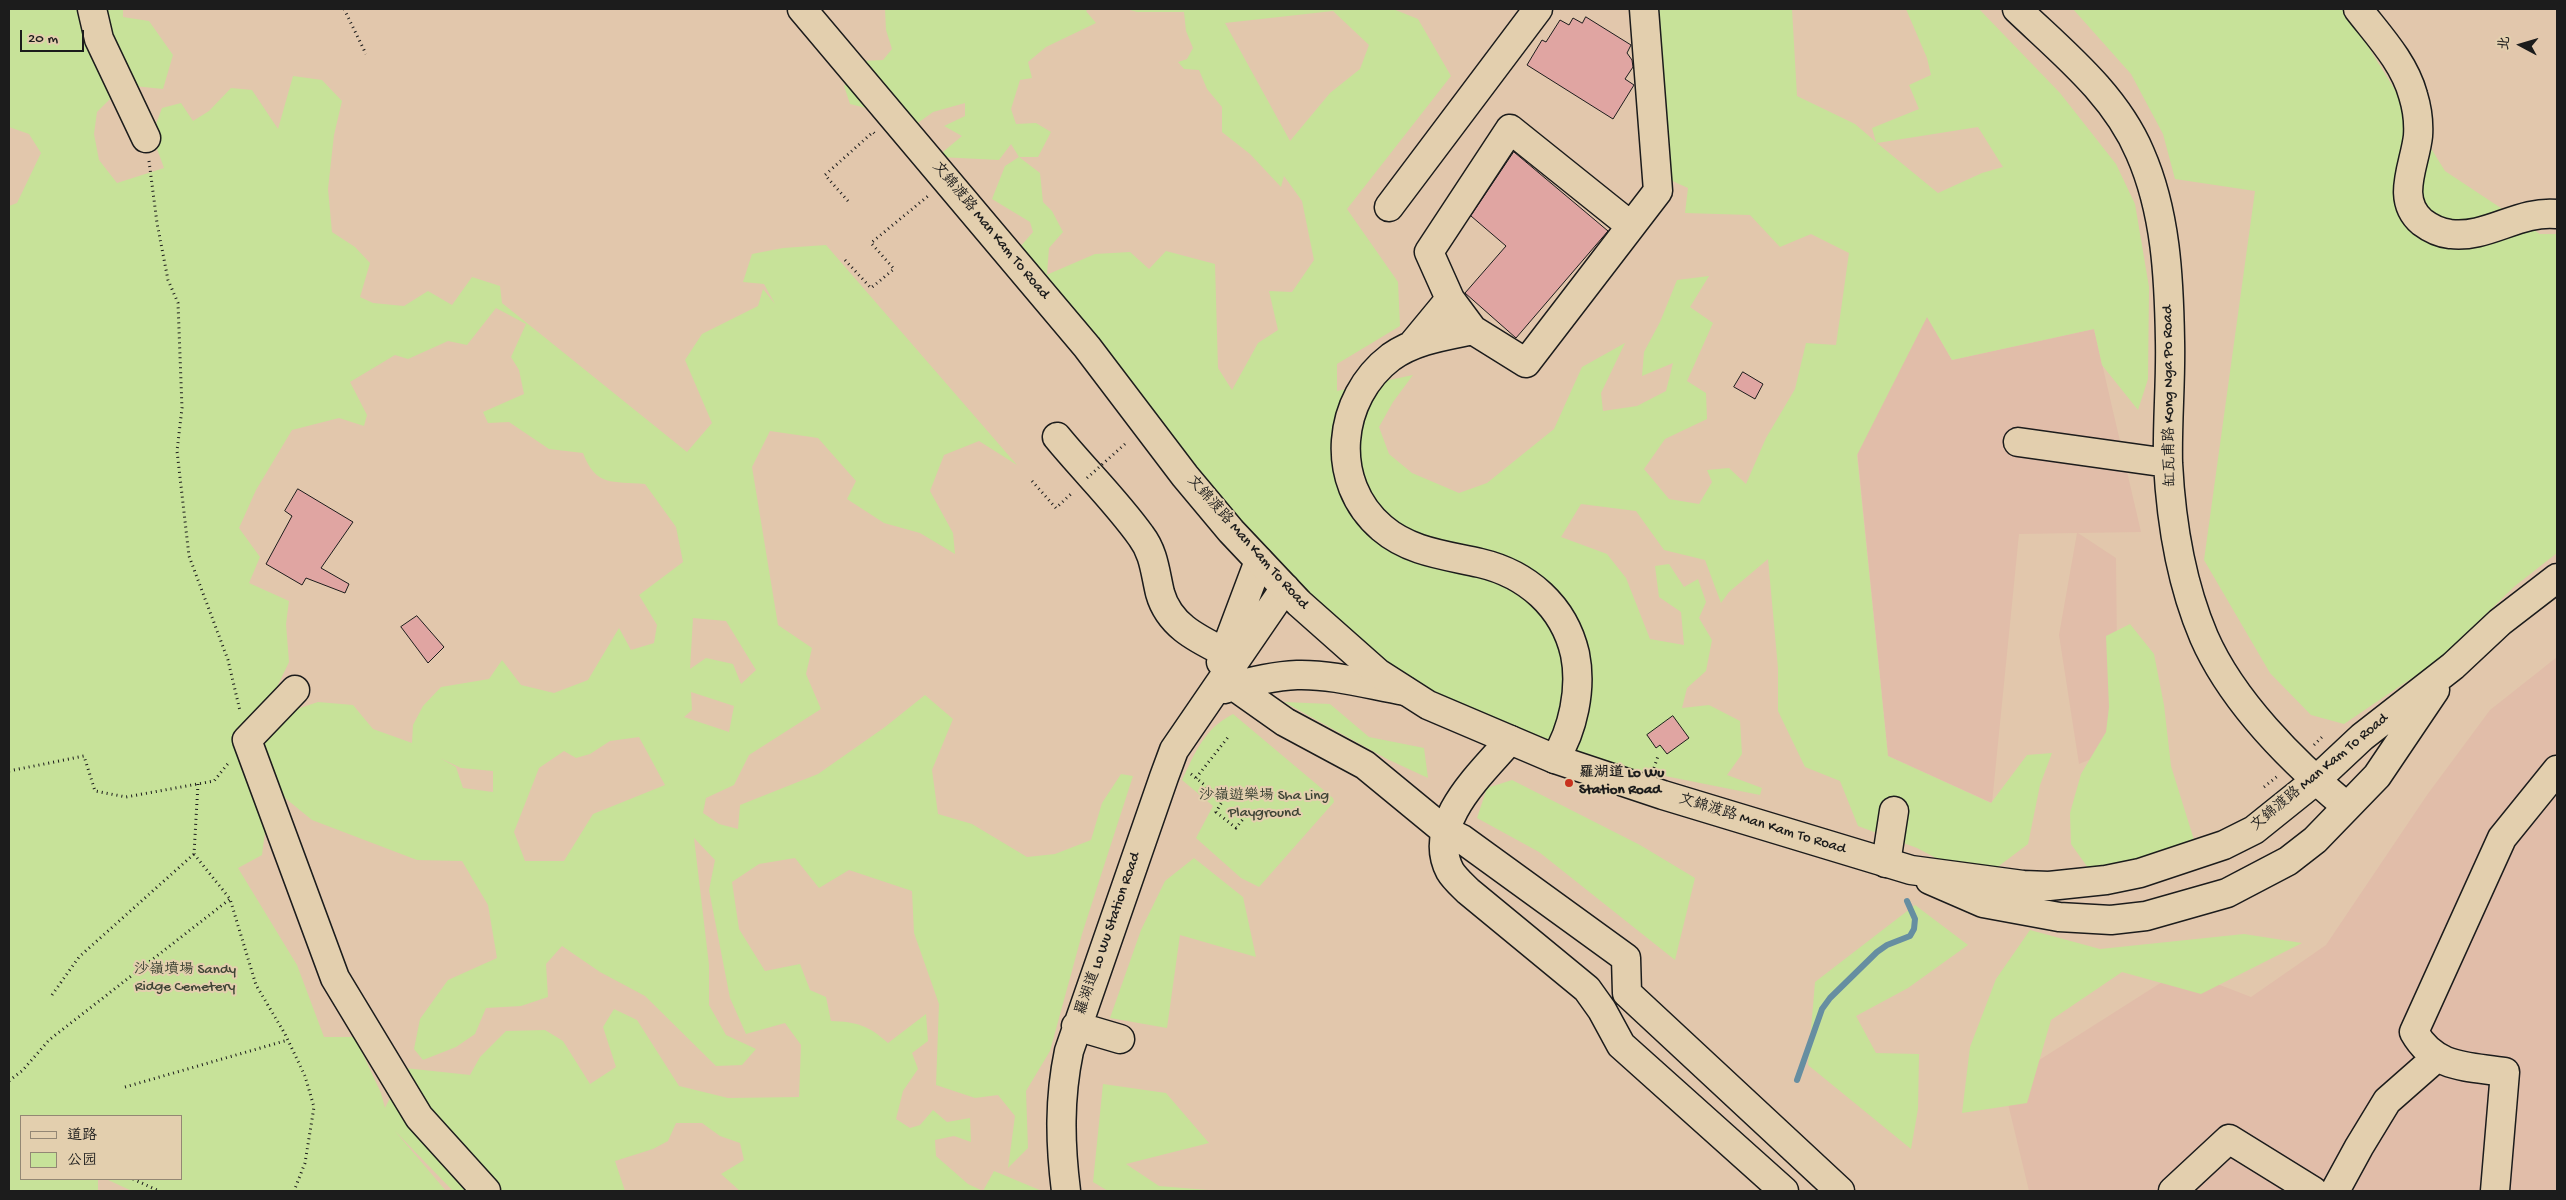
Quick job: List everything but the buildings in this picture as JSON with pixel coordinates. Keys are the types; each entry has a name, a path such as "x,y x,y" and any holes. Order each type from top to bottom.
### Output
{"main road":[{"path":"92,9 99,39 146,138"},
{"name":"文錦渡路 Man Kam To Road","path":"802,9 1020,265 1087,347 1185,476 1285,588 1378,673 1428,706 1555,759 1911,870 2023,886 2049,886 2106,880 2140,873 2224,845 2254,830 2316,781 2362,737 2452,666 2500,622 2557,578"},
{"path":"1390,207 1538,9"},
{"path":"1631,226 1510,129 1429,252 1450,299 1472,330 1526,364 1658,191 1644,9"},
{"name":"缸瓦甫路 Kong Nga Po Road","path":"2017,9 2087,77 2120,113 2141,154 2154,196 2168,266 2171,360 2168,463 2174,526 2184,576 2204,637 2220,667 2255,716 2295,762 2346,806"},
{"path":"2358,9 2398,62 2413,93 2418,114 2418,135 2408,189 2409,203 2419,219 2438,231 2457,235 2474,233 2524,216 2557,214"},
{"path":"1450,299 1412,345 1376,371 1357,396 1350,413 1346,440 1346,463 1350,479 1363,507 1382,529 1395,538 1423,551 1480,563 1513,575 1543,596 1555,609 1569,634 1577,664 1577,681 1567,739 1555,759"},
{"path":"1412,345 1472,330"},
{"path":"1057,437 1142,536 1155,563 1160,593 1168,614 1181,628 1224,652"},
{"path":"2018,442 2168,463"},
{"name":"羅湖道 Lo Wu Station Road","path":"1223,689 1224,652 1259,561"},
{"name":"羅湖道 Lo Wu Station Road","path":"1066,1191 1060,1120 1063,1082 1076,1026 1174,750 1223,689 1285,588"},
{"name":"文錦渡路 Man Kam To Road","path":"1911,870 1967,898 2004,908 2083,919 2111,920 2146,916 2227,893 2288,861 2315,840 2377,776 2452,666"},
{"path":"1223,689 1274,677 1299,675 1333,678 1405,691"},
{"path":"1223,689 1365,765 1444,830 1462,839 1626,958 1627,994 1840,1191"},
{"path":"295,690 247,740 335,978 419,1117 486,1191"},
{"path":"1510,740 1464,794 1444,830 1445,857 1451,872 1468,891 1587,989 1604,1013 1621,1046 1784,1191"},
{"path":"2495,1191 2506,1072 2444,1062 2422,1046 2414,1032 2502,838 2557,770"},
{"path":"1886,863 1894,811"},
{"path":"1604,1013 1627,994"},
{"path":"1076,1026 1120,1039"},
{"path":"2335,1191 2387,1101 2437,1057"},
{"path":"2173,1191 2229,1139 2313,1191"}],"path":[{"path":"344,9 366,54"},
{"path":"848,201 825,175 873,132 878,138"},
{"path":"9,771 84,756 96,791 126,797 214,781 247,740 228,660 188,556 177,451 182,408 178,303 168,280 156,223 146,138"},
{"path":"845,260 871,288 894,269 871,243 928,196"},
{"path":"1087,478 1125,444"},
{"path":"1032,481 1056,508 1075,490"},
{"path":"1196,778 1229,736"},
{"path":"1186,771 1222,800 1216,812 1236,828 1247,814"},
{"path":"198,784 194,854 230,899 256,985 288,1040 306,1076 314,1107 305,1163 294,1191"},
{"path":"52,995 79,957 194,854"},
{"path":"9,1081 23,1070 49,1040 230,899"},
{"path":"125,1087 288,1040"},
{"path":"135,1180 159,1191"}],"shaded area":[{"path":"1927,316 1952,360 2094,329 2141,532 2078,533 2116,558 2118,748 2079,764 2059,635 2077,533 2019,534 1992,803 1888,756 1857,449"},
{"path":"2557,657 2557,1191 2029,1191 2003,1083 2181,970 2251,997 2326,945 2427,795 2490,710"}],"green space":[{"name":"沙嶺墳場 Sandy Ridge Cemetery","path":"9,9 123,9 123,17 149,21 173,55 163,89 124,85 97,112 94,134 99,160 117,183 164,168 152,135 162,108 181,103 193,121 209,111 231,88 252,90 278,129 293,76 322,80 342,101 334,135 328,189 332,232 355,247 370,263 360,297 373,303 404,306 428,291 452,305 472,277 500,286 502,303 687,452 712,423 685,360 702,334 758,306 763,289 775,304 764,284 743,282 752,254 783,248 826,245 1017,465 979,441 944,455 930,491 953,533 955,554 920,533 884,523 847,499 856,481 818,438 770,431 752,467 778,625 812,648 806,674 821,709 749,755 734,785 706,798 703,813 719,824 738,829 740,805 818,774 885,727 925,695 953,719 932,770 938,814 972,824 1027,857 1055,854 1091,840 1102,803 1121,774 1133,776 1082,934 1050,1051 1026,1091 1028,1148 1008,1168 1015,1116 998,1095 975,1098 936,1085 939,1004 914,933 912,891 849,870 819,888 795,858 759,864 732,882 739,929 765,971 800,964 810,990 826,997 831,1021 848,1022 868,1028 888,1043 926,1014 928,1041 912,1053 918,1069 903,1091 896,1119 910,1128 920,1125 933,1110 947,1122 970,1118 971,1142 954,1136 935,1140 936,1156 968,1184 983,1191 740,1191 721,1174 744,1160 740,1143 720,1136 702,1123 676,1123 668,1141 653,1149 615,1161 625,1191 453,1191 395,1131 446,1191 132,1191 108,1180 182,1180 182,1115 20,1115 20,1180 98,1180 98,1191 9,1191 9,206 17,203 41,153 29,134 9,127","holes":["496,308 526,324 511,357 519,370 524,394 483,412 488,423 509,422 549,449 583,453 594,472 606,480 645,484 676,527 683,562 639,595 657,625 654,643 631,650 619,628 588,680 554,693 521,685 502,660 489,679 441,687 423,706 413,725 412,743 373,729 353,705 318,702 291,711 278,685 289,662 286,624 289,601 249,583 260,557 239,528 256,490 292,430 339,418 364,426 367,415 350,382 395,355 408,359 448,341 467,345","693,618 726,621 756,670 741,684 733,664 706,658 690,669","691,692 734,706 729,732 684,717 692,710","639,737 665,785 593,814 564,861 525,861 514,832 539,768 564,751 576,758 590,754 610,741","440,758 461,768 493,771 493,792 463,788 456,767","274,789 312,820 417,860 462,861 488,905 497,958 448,980 420,1019 414,1049 423,1060 456,1047 475,1034 486,1008 521,1006 548,997 546,964 562,946 600,972 645,996 716,1066 742,1065 756,1049 726,1035 709,1005 709,965 694,838 715,860 709,890 730,998 746,1034 785,1023 801,1045 799,1097 728,1098 679,1086 637,1020 614,1009 603,1027 616,1067 590,1084 563,1041 545,1030 506,1031 480,1057 470,1075 405,1068 385,1108 381,1093 355,1037 324,1037 297,965 238,868 262,855 267,816"]},
{"path":"885,9 1089,9 1086,11 1096,23 1046,47 1028,62 1032,78 1020,80 1011,109 1016,124 1036,123 1051,132 1038,157 1019,157 1011,144 999,160 940,157 944,151 962,136 944,126 965,116 965,103 933,112 915,125 898,116 850,104 844,86 863,61 883,60 892,49 886,30"},
{"path":"1393,9 1418,19 1451,76 1347,209 1398,282 1400,326 1337,364 1337,391 1413,375 1393,402 1379,427 1389,454 1412,473 1459,493 1487,483 1554,429 1582,367 1625,343 1601,393 1603,411 1637,406 1666,391 1673,363 1642,376 1644,352 1660,322 1677,280 1709,276 1690,307 1713,323 1687,381 1706,393 1707,419 1665,439 1644,469 1669,499 1699,504 1712,482 1707,470 1729,468 1746,484 1766,438 1795,389 1806,343 1836,345 1849,253 1811,234 1780,247 1750,215 1685,213 1688,188 1668,179 1654,9 1792,9 1797,96 1855,124 1876,142 1872,128 1919,109 1909,85 1931,75 1927,58 1906,9 1979,9 2060,93 2116,164 2135,204 2149,287 2148,379 2138,410 2102,365 2094,329 1952,360 1927,317 1857,455 1888,756 1991,803 2027,755 2052,753 2040,785 2028,844 1995,869 1953,867 1917,848 1858,826 1840,781 1805,767 1778,711 1778,668 1768,559 1729,592 1721,603 1705,560 1664,550 1636,511 1581,504 1561,537 1607,554 1626,578 1650,639 1684,645 1681,612 1659,597 1655,566 1669,564 1684,587 1698,579 1706,602 1699,618 1712,640 1706,671 1687,688 1682,708 1709,705 1740,721 1742,754 1727,775 1762,788 1760,795 1660,775 1576,766 1357,655 1194,469 1013,255 1033,232 1030,222 992,199 1005,166 1019,157 1040,173 1043,202 1052,211 1063,232 1049,248 1047,274 1044,276 1095,254 1130,252 1149,269 1166,251 1215,264 1218,368 1232,390 1258,343 1278,330 1269,291 1292,292 1314,260 1302,201 1284,176 1281,187 1250,154 1222,132 1222,107 1207,89 1199,70 1184,69 1178,62 1187,59 1193,48 1186,31 1184,12 1137,12 1130,10","holes":["1333,11 1369,45 1360,69 1330,93 1290,141 1225,23","1978,127 2003,167 1982,173 1938,193 1877,143"]},
{"path":"2073,9 2345,9 2445,171 2540,234 2557,234 2557,553 2515,586 2437,661 2344,724 2311,715 2270,673 2204,560 2255,191 2175,179 2163,134 2131,74"},
{"path":"2130,624 2154,654 2164,705 2171,766 2194,840 2173,850 2091,872 2071,844 2070,813 2081,774 2106,732 2109,707 2106,636"},
{"path":"1284,702 1330,704 1369,737 1424,748 1428,778 1387,759"},
{"name":"沙嶺遊樂場 Sha Ling Playground","path":"1233,714 1333,798 1334,802 1259,887 1241,878 1196,838 1213,806 1182,780 1197,750 1208,734 1223,720"},
{"path":"1512,780 1640,845 1695,878 1675,960 1539,852 1477,818 1487,788"},
{"path":"1194,858 1243,897 1256,957 1180,935 1167,1028 1110,1018 1141,930 1165,881"},
{"path":"1915,905 1968,945 1908,988 1856,1016 1876,1053 1919,1054 1918,1109 1911,1149 1808,1065 1815,982"},
{"path":"2030,930 2100,949 2244,934 2302,943 2201,994 2122,972 2051,1020 2027,1103 1962,1113 1970,1047 1996,979"},
{"path":"1103,1084 1166,1093 1209,1143 1126,1164 1159,1186 1220,1191 1108,1191 1093,1182"},
{"path":"994,1171 1042,1191 983,1191"}],"waterway":[{"path":"1797,1080 1822,1009 1830,998 1877,952 1887,945 1910,936 1914,929 1915,919 1907,901"}],"place":[{"name":"羅湖道 Lo Wu Station Road","path":"1569,783"}]}
